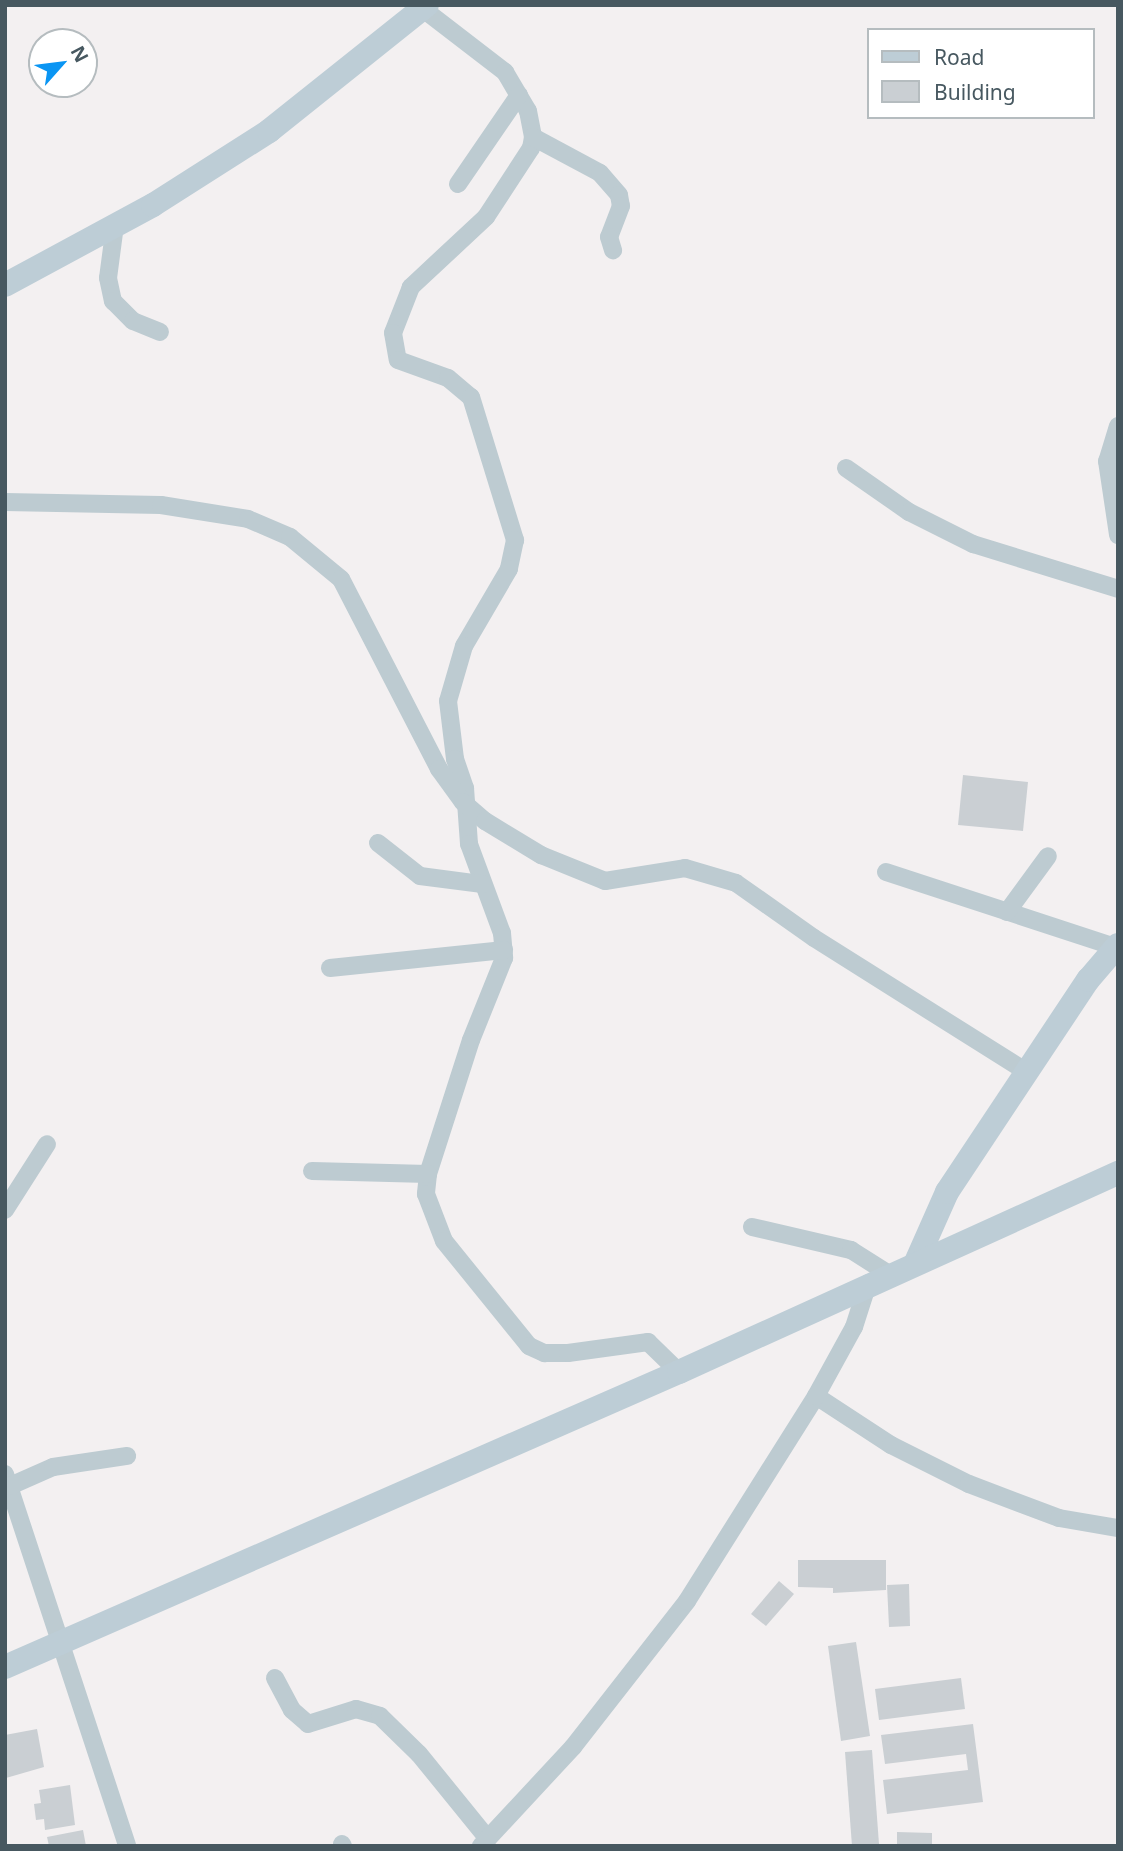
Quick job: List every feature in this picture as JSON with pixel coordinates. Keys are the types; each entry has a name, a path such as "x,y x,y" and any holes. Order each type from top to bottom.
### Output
{"main road":[{"path":"5,285 115,225 269,131 422,7"},
{"path":"916,1262 947,1192 1088,980 1117,946"},
{"path":"5,1667 679,1372 916,1262 1118,1173"}],"street":[{"path":"422,7 487,55 519,95 533,137 531,148 486,217 411,287 393,333 398,360 448,378 471,397 515,540 509,569 476,621 453,673 447,701 450,734 465,788 463,802 469,844 502,933 504,950 428,1174 431,1214 444,1241 529,1346 544,1353 568,1353 648,1342 679,1372"},
{"path":"458,184 519,95"},
{"path":"533,137 600,173 619,195 621,205 609,237 614,250"},
{"path":"115,225 108,278 113,301 133,320 160,332"},
{"path":"1118,426 1107,461 1118,536"},
{"path":"846,468 909,512 973,544 1118,589"},
{"path":"5,502 161,505 248,519 290,537 341,579 439,769 463,802 485,821 541,855 605,881 685,868 736,883 814,938 1027,1072"},
{"path":"378,843 420,876 482,884"},
{"path":"1007,912 1048,856"},
{"path":"887,872 1117,946"},
{"path":"330,968 504,950"},
{"path":"5,1210 47,1144"},
{"path":"312,1171 428,1174"},
{"path":"275,1678 292,1710 308,1724 355,1709 380,1716 419,1754 485,1842 573,1747 671,1621 816,1396 879,1279 852,1250 752,1227"},
{"path":"816,1396 891,1445 969,1484 1059,1518 1118,1528"},
{"path":"127,1456 53,1467 8,1480 127,1846"}],"building":[{"path":"963,775 1028,782 1023,831 958,825"},
{"path":"798,1560 886,1560 886,1590 833,1593 833,1588 798,1587"},
{"path":"779,1581 794,1594 766,1626 751,1614"},
{"path":"909,1584 910,1626 889,1627 887,1585"},
{"path":"856,1642 870,1736 841,1741 828,1646"},
{"path":"961,1678 965,1709 879,1720 875,1689"},
{"path":"973,1724 983,1802 887,1814 883,1780 968,1770 966,1754 885,1764 881,1735"},
{"path":"37,1729 44,1767 6,1778 5,1735"},
{"path":"872,1750 879,1844 852,1846 845,1752"},
{"path":"70,1785 75,1825 45,1830 44,1819 36,1820 34,1804 41,1803 39,1790"},
{"path":"83,1830 86,1846 49,1846 47,1837"},
{"path":"897,1832 932,1833 932,1846 897,1846"}]}
